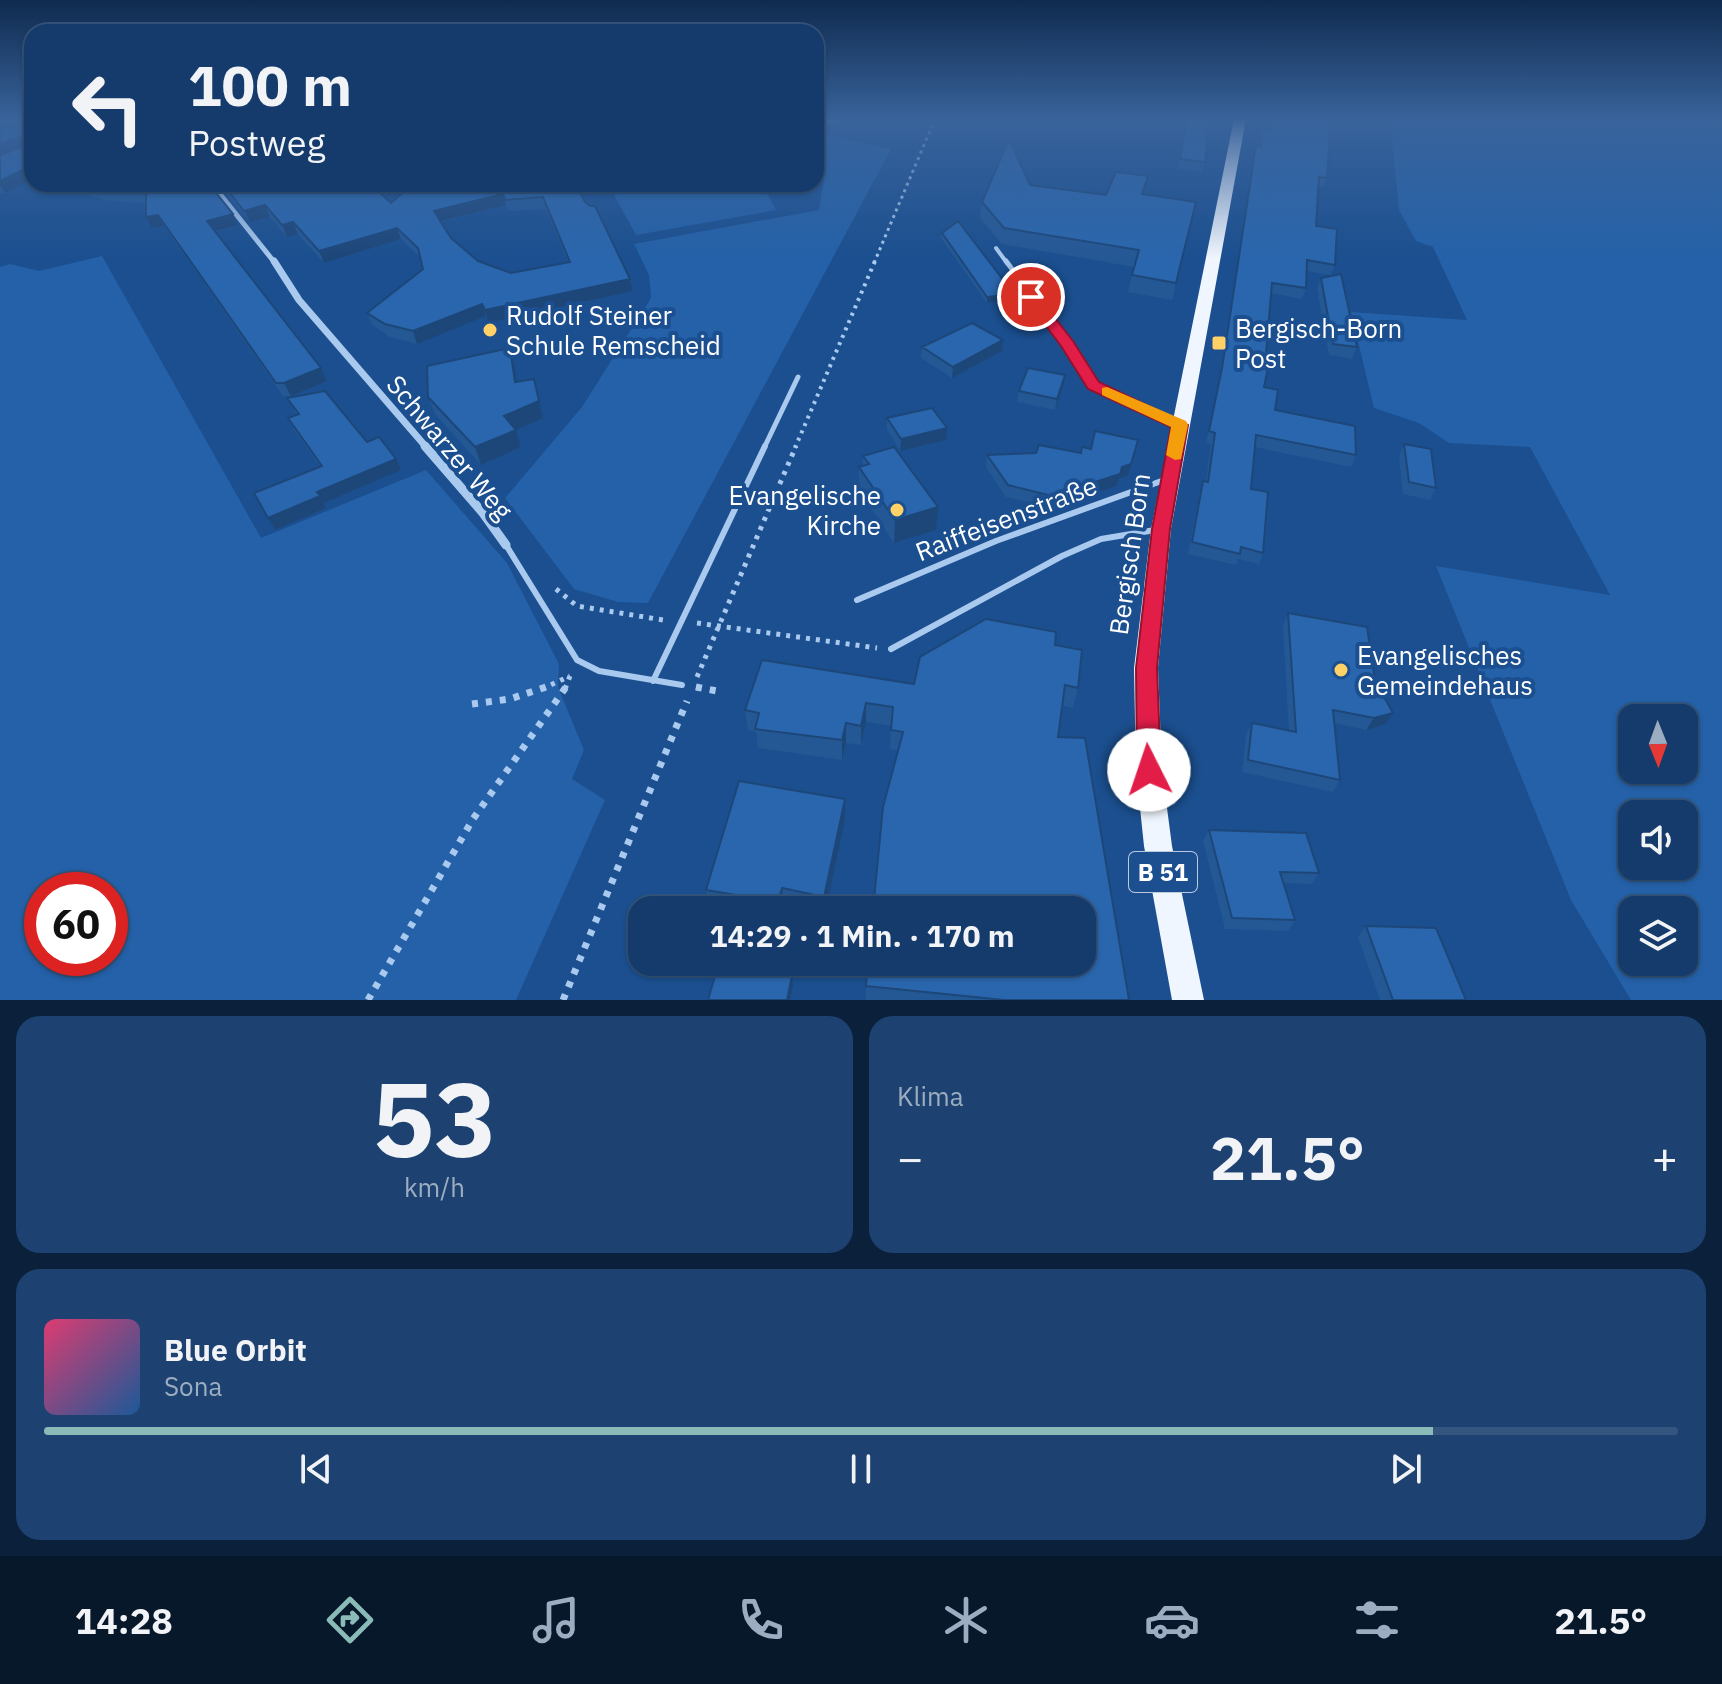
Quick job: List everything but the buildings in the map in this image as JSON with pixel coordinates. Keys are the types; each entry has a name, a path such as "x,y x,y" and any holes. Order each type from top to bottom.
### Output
{"main road":[{"name":"Bergisch Born","path":"1188,1000 1158,846 1147,742 1146,668 1161,529 1231,166"}],"street":[{"name":"Schwarzer Weg","path":"218,192 283,272 299,300 483,513 506,545"}],"lane":[{"path":"996,248 1068,344 1093,385 1180,425"},
{"path":"653,681 798,377"},
{"name":"Raiffeisenstraße","path":"857,600 996,541 1171,477"},
{"name":"Raiffeisenstraße","path":"891,649 1062,556 1101,539 1161,529"},
{"name":"Schwarzer Weg","path":"506,545 577,660"},
{"path":"577,660 599,671 682,685"}],"path":[{"path":"563,1000 718,626 915,166"},
{"path":"549,580 577,606 682,621"},
{"path":"718,626 891,649"},
{"path":"368,1000 473,819 564,692 577,660"},
{"path":"472,704 498,704 524,698 570,676"},
{"path":"682,685 722,692"}],"shaded area":[{"path":"826,166 882,166 648,603 618,602 574,589 505,498 582,407 651,298 649,275 634,244 819,210"},
{"path":"1395,166 1722,166 1722,1000 1631,1000 1571,900 1436,566 1610,595 1530,447 1449,443 1419,423 1374,408 1351,312 1467,320 1433,247 1416,241 1399,210"},
{"path":"612,192 766,192 776,210 636,235"},
{"path":"102,256 261,538 426,470 507,563 559,664 558,687 584,750 572,779 605,800 516,1000 0,1000 0,267 10,264 39,271"}],"slow traffic":[{"path":"1107,392 1180,425 1175,455"}],"place":[{"name":"Rudolf Steiner Schule Remscheid","path":"490,330"},
{"name":"Bergisch-Born Post","path":"1219,343"},
{"name":"Evangelische Kirche","path":"897,510"},
{"name":"Evangelisches Gemeindehaus","path":"1341,670"}],"route":[{"path":"1031,297 1068,344 1093,385 1180,425 1161,529 1146,668 1149,770"}]}
